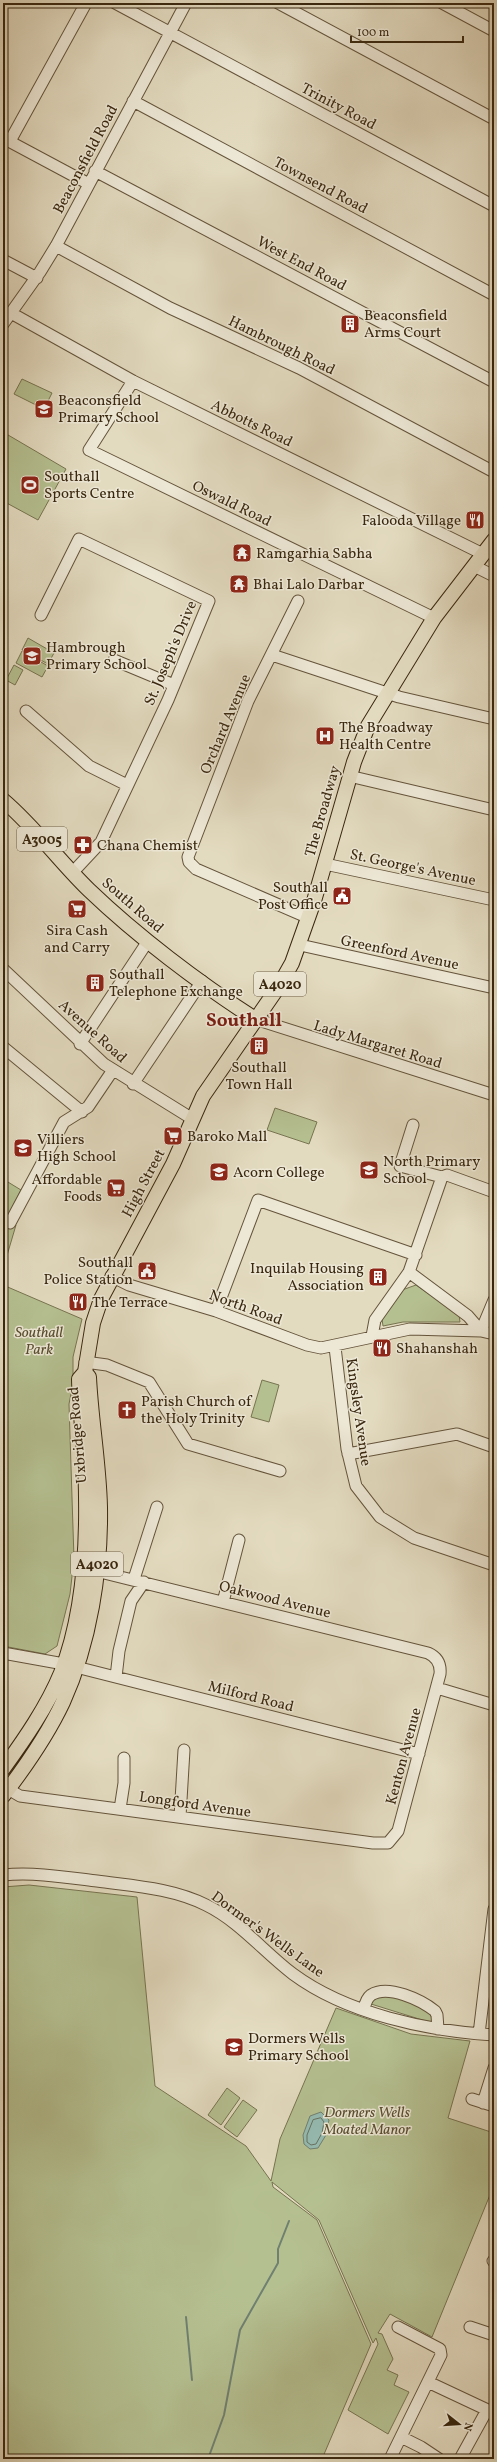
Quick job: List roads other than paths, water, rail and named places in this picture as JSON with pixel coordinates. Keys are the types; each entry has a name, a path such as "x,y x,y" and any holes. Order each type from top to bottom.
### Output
{"main road":[{"name":"The Broadway","path":"254,1019 305,946 309,918 349,776 364,735 387,693 434,618 494,540"},
{"name":"South Road","path":"3,800 29,824 90,891 148,941 254,1019"},
{"name":"High Street","path":"85,1367 93,1323 111,1276 173,1164 191,1118 203,1096 254,1019"},
{"name":"Uxbridge Road","path":"3,1769 70,1665 90,1611 96,1571 93,1519 85,1473 79,1379 85,1367"},
{"name":"Uxbridge Road","path":"5,1793 34,1753 64,1700 93,1519"},
{"path":"37,1716 51,1724"}],"street":[{"path":"86,3 6,140 89,184"},
{"name":"Trinity Road","path":"115,3 494,206"},
{"name":"Beaconsfield Road","path":"3,324 37,278 56,246 186,3"},
{"path":"278,3 494,119"},
{"path":"442,3 494,31"},
{"name":"Townsend Road","path":"133,101 494,295"},
{"name":"West End Road","path":"95,171 494,382"},
{"name":"Hambrough Road","path":"56,246 170,308 299,368 494,472"},
{"path":"3,260 37,278"},
{"name":"Abbotts Road","path":"11,313 133,381 483,554"},
{"name":"Oswald Road","path":"133,381 89,450 434,618"},
{"name":"St. Joseph's Drive","path":"41,614 79,539 209,601 174,685 101,842 72,872"},
{"path":"474,566 494,576"},
{"name":"Orchard Avenue","path":"298,602 245,709 190,851 189,862 196,869 309,918"},
{"path":"272,655 387,693 494,716"},
{"path":"114,660 174,685"},
{"path":"26,711 89,766 127,785"},
{"path":"349,776 494,810"},
{"name":"St. George's Avenue","path":"325,864 494,900"},
{"path":"80,1044 148,941"},
{"name":"Greenford Avenue","path":"305,946 494,988"},
{"name":"Avenue Road","path":"3,969 80,1044 133,1084 191,1118"},
{"path":"133,1084 202,981"},
{"name":"Lady Margaret Road","path":"254,1019 494,1095"},
{"path":"3,1047 82,1112"},
{"path":"10,1223 64,1122 71,1116 82,1112 91,1104 113,1070"},
{"path":"413,1125 400,1166 442,1177 447,1175 494,1192"},
{"path":"372,1336 375,1320 409,1272 442,1177"},
{"path":"216,1310 258,1200 416,1255"},
{"path":"409,1272 468,1316 481,1331 494,1300"},
{"name":"North Road","path":"111,1276 129,1285 216,1310 306,1346 321,1348 335,1347 372,1336 415,1329 481,1331 494,1334"},
{"name":"Kingsley Avenue","path":"335,1347 348,1454 356,1486 380,1517 414,1538 494,1565"},
{"path":"85,1367 107,1365 149,1382 188,1444 280,1471"},
{"path":"348,1454 457,1434 494,1447"},
{"path":"116,1677 119,1651 131,1601 139,1580 157,1507"},
{"path":"223,1602 239,1540"},
{"name":"Oakwood Avenue","path":"96,1571 139,1580 428,1653 435,1657 440,1665"},
{"name":"Milford Road","path":"3,1654 70,1665 419,1754"},
{"name":"Kenton Avenue","path":"380,1844 392,1841 398,1831 436,1688 440,1665"},
{"path":"436,1688 494,1704"},
{"path":"180,1817 184,1750"},
{"path":"120,1809 124,1783 124,1758"},
{"name":"Longford Avenue","path":"5,1793 380,1844"},
{"name":"Dormer's Wells Lane","path":"3,1875 33,1874 62,1877 148,1888 187,1897 206,1905 229,1920 305,1982 364,2009 438,2029 494,2035"},
{"path":"479,2034 494,1909"},
{"path":"364,2009 369,1997 374,1994 387,1992 406,1995 435,2011 437,2015 438,2029"},
{"path":"494,2068 478,2101 494,2106"},
{"path":"390,2459 441,2355 440,2349 398,2327"},
{"path":"470,2327 494,2335"},
{"path":"428,2382 490,2412 460,2459"},
{"path":"401,2437 421,2447 439,2459"}],"water":[{"path":"321,2112 329,2120 326,2135 318,2148 310,2149 304,2144 303,2135 310,2116"}],"waterway":[{"path":"208,2459 224,2415 240,2330 278,2263 278,2249 289,2221"},
{"path":"186,2317 192,2380"}],"place":[{"name":"Beaconsfield Arms Court","path":"350,324"},
{"name":"Beaconsfield Primary School","path":"44,409"},
{"name":"Southall Sports Centre","path":"30,485"},
{"name":"Falooda Village","path":"475,520"},
{"name":"Ramgarhia Sabha","path":"242,553"},
{"name":"Bhai Lalo Darbar","path":"239,584"},
{"name":"Hambrough Primary School","path":"32,656"},
{"name":"The Broadway Health Centre","path":"325,736"},
{"name":"Chana Chemist","path":"83,845"},
{"name":"Southall Post Office","path":"342,896"},
{"name":"Sira Cash and Carry","path":"77,909"},
{"name":"Southall Telephone Exchange","path":"95,983"},
{"name":"Southall Town Hall","path":"259,1046"},
{"name":"Baroko Mall","path":"173,1136"},
{"name":"Villiers High School","path":"23,1148"},
{"name":"North Primary School","path":"369,1170"},
{"name":"Acorn College","path":"219,1172"},
{"name":"Affordable Foods","path":"116,1188"},
{"name":"Southall Police Station","path":"147,1271"},
{"name":"Inquilab Housing Association","path":"378,1277"},
{"name":"The Terrace","path":"78,1302"},
{"name":"Shahanshah","path":"382,1348"},
{"name":"Parish Church of the Holy Trinity","path":"127,1410"},
{"name":"Dormers Wells Primary School","path":"234,2047"}],"district":[{"name":"Southall","path":"244,1019"}],"park label":[{"name":"Southall Park","path":"39,1340"},
{"name":"Dormers Wells Moated Manor","path":"367,2120"}]}
